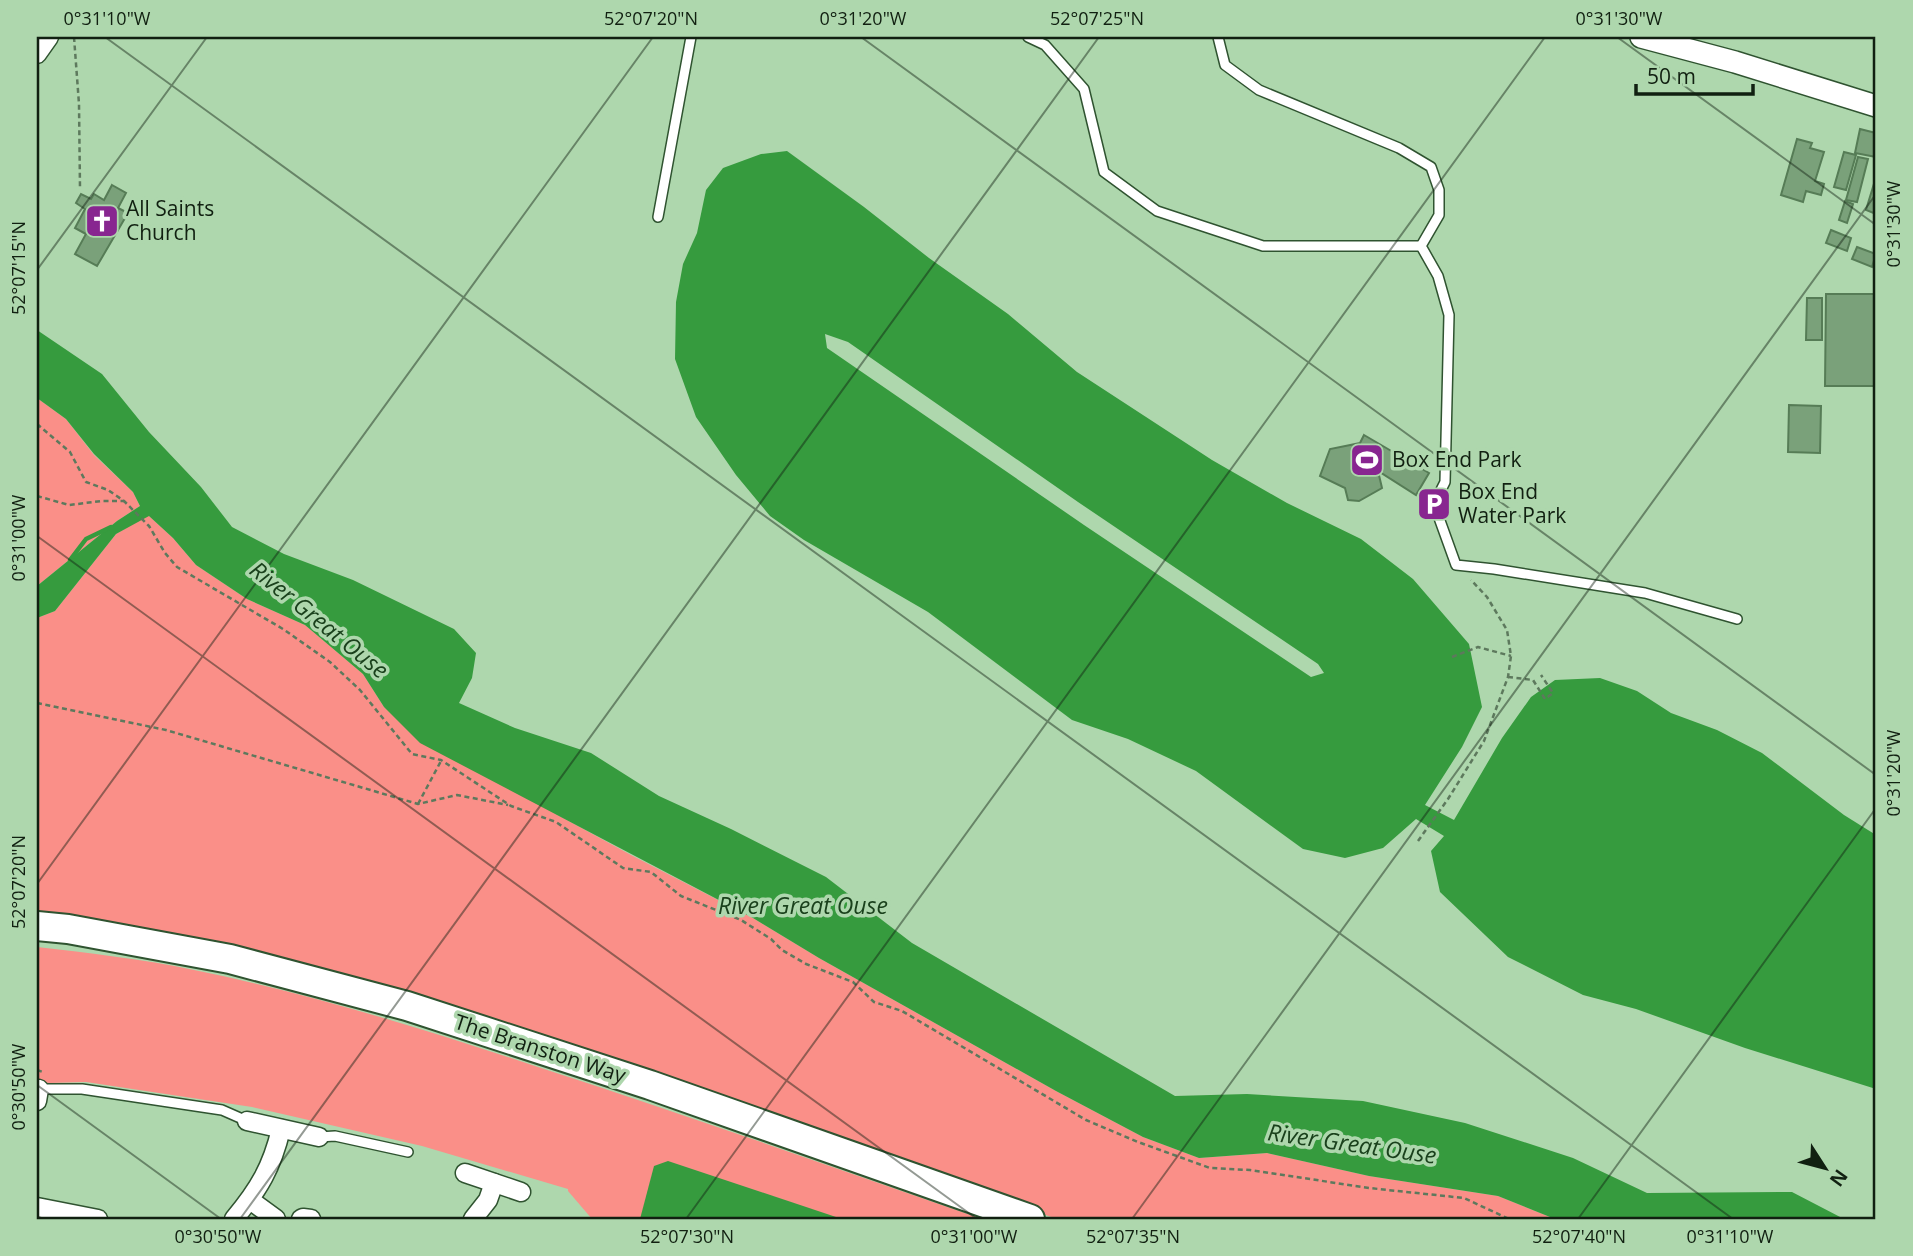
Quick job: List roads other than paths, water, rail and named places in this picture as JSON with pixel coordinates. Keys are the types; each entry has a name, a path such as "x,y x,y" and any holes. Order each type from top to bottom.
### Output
{"highway":[{"name":"The Branston Way","path":"37,926 68,929 230,959 407,1006 650,1085 1030,1219"}],"street":[{"path":"37,54 49,37"},
{"path":"1641,37 1735,62 1876,106"},
{"path":"247,1121 319,1137"},
{"path":"234,1219 265,1177 275,1155 281,1129"},
{"path":"465,1173 521,1192"},
{"path":"473,1219 488,1200 494,1183"},
{"path":"250,1200 276,1219"},
{"path":"37,1207 98,1219"},
{"path":"301,1219 311,1219"}],"lane":[{"path":"658,217 691,37"},
{"path":"1028,37 1045,45 1084,89 1104,172 1157,211 1263,246 1421,246"},
{"path":"1218,37 1224,65 1259,90 1399,148 1431,167 1439,190 1439,215 1421,246"},
{"path":"1421,246 1438,276 1449,315 1445,482 1433,504 1457,565 1645,593 1737,619"},
{"path":"38,1095 82,1089 222,1110 247,1121"},
{"path":"319,1137 335,1136 408,1152"}],"water":[{"path":"787,151 1008,314 1077,372 1212,460 1287,503 1361,539 1413,579 1469,644 1482,707 1462,747 1425,805 1454,820 1502,738 1531,697 1555,680 1600,678 1637,691 1671,713 1717,730 1762,753 1844,815 1876,835 1876,1089 1745,1048 1636,1009 1583,995 1508,957 1440,892 1431,851 1444,836 1416,819 1383,848 1345,858 1303,849 1196,771 1128,739 1072,720 928,612 804,540 770,516 736,475 696,417 675,359 676,302 683,264 697,233 706,190 723,168 761,154","holes":["825,334 848,342 1318,664 1324,673 1311,677 1084,525 827,348"]},
{"name":"River Great Ouse","path":"37,330 102,374 149,432 201,487 232,527 284,554 353,580 454,629 476,653 472,678 459,703 515,728 591,753 659,796 826,877 912,943 1175,1096 1247,1094 1363,1101 1465,1123 1573,1158 1647,1193 1792,1192 1844,1219 1555,1219 1498,1196 1369,1176 1267,1153 1199,1158 1143,1137 1056,1091 753,918 420,743 384,707 363,674 305,625 247,599 196,565 149,516 116,534 55,611 37,618 37,586 117,521 140,506 133,492 94,454 66,419 37,398"},
{"path":"668,1161 842,1219 640,1219 654,1166"}],"waterway":[{"path":"70,560 86,539 111,527"}],"place":[{"name":"All Saints Church","path":"102,221"},
{"name":"Box End Park","path":"1367,460"},
{"name":"Box End Water Park","path":"1434,504"}]}
